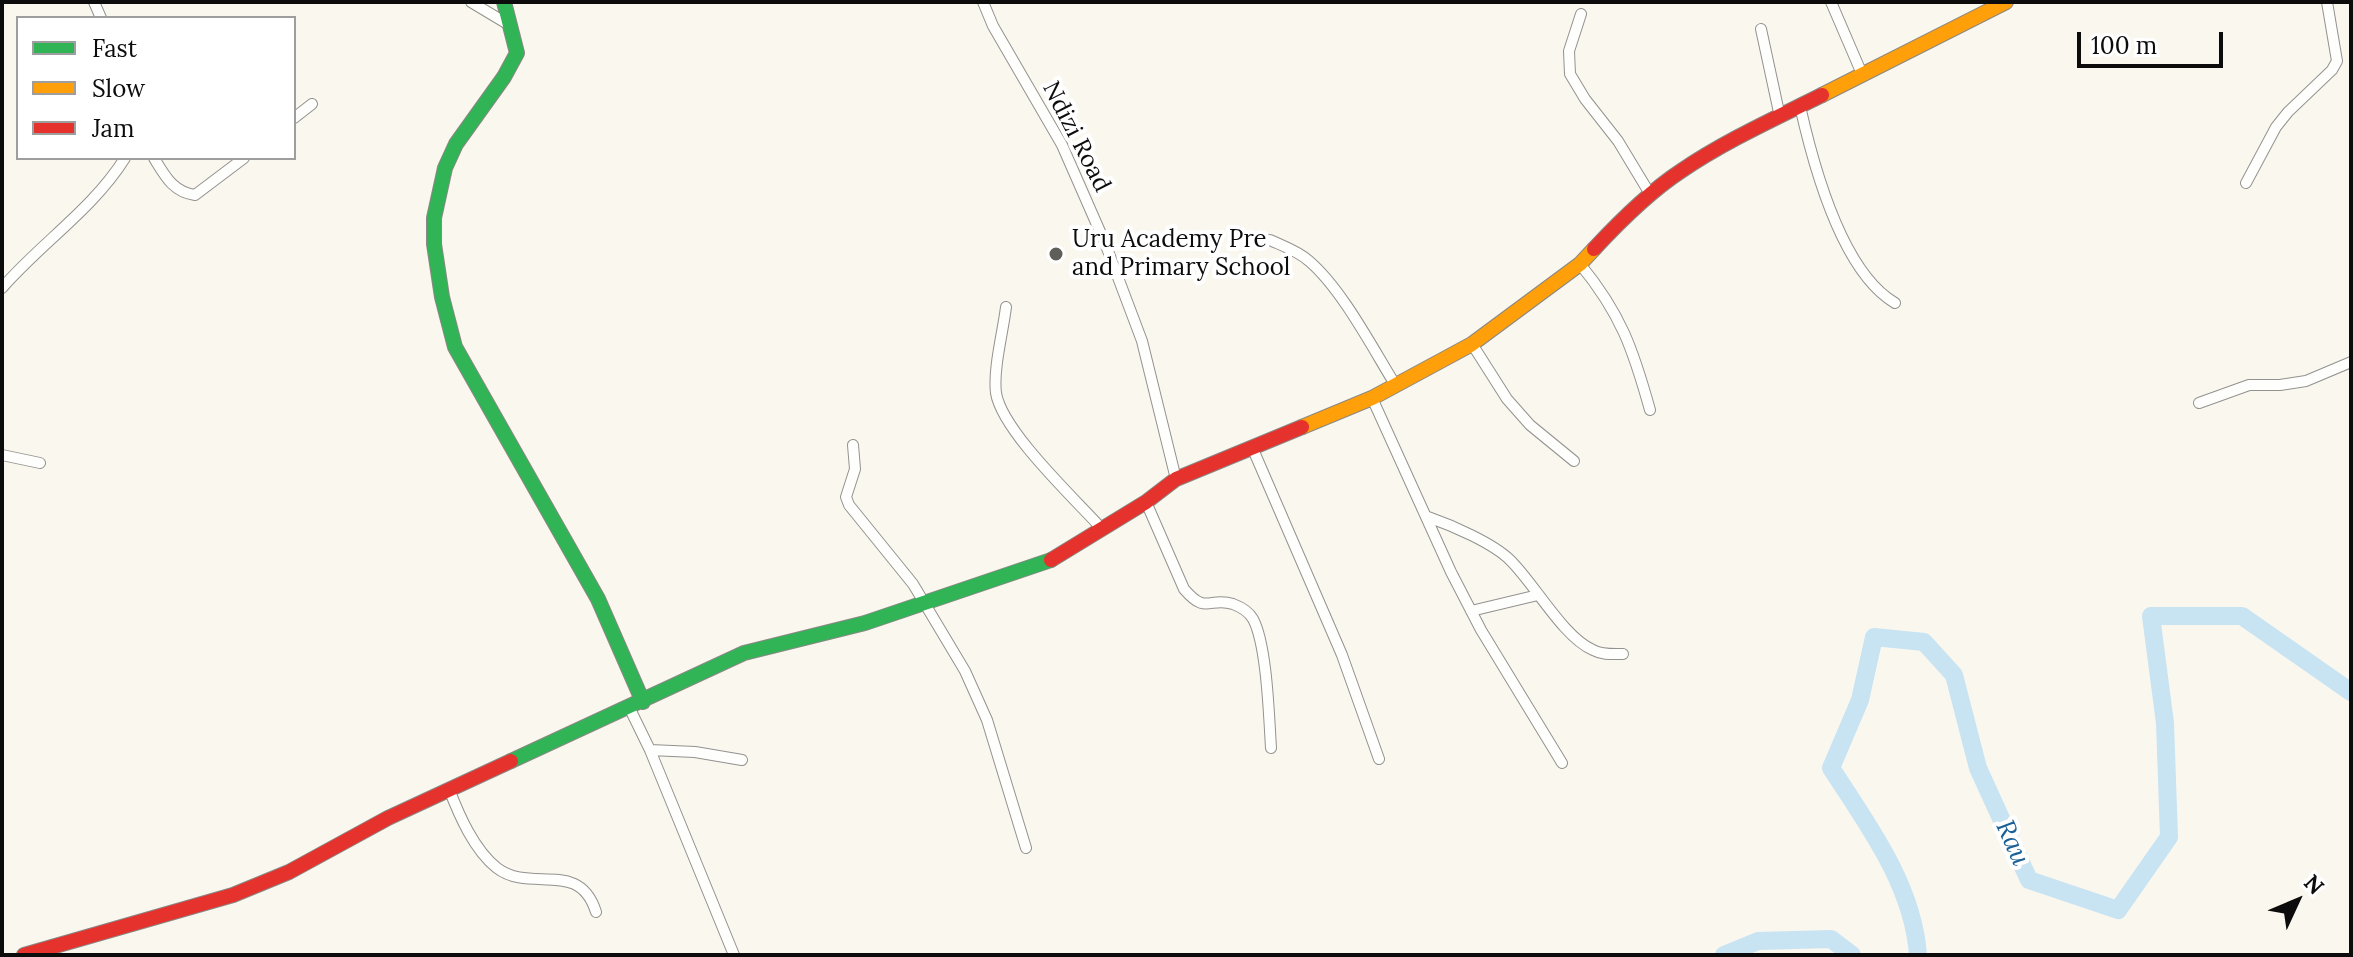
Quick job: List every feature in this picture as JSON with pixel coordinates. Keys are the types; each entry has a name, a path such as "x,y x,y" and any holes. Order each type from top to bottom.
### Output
{"street":[{"path":"471,2 511,26"},
{"path":"504,2 517,53 456,144 441,175 434,225 436,265 444,308 455,347 598,599 650,750 734,955"},
{"name":"Ndizi Road","path":"983,2 993,26 1062,145 1105,243 1142,341 1176,479"},
{"path":"1831,2 1862,74"},
{"path":"24,955 233,895 289,872 388,818 744,653 865,623 1057,558 1146,502 1176,479 1372,398 1472,344 1580,264 1650,194 1680,171 1728,142 2006,2"},
{"path":"2246,183 2276,127 2332,70 2337,61 2327,2"},
{"path":"1581,14 1569,51 1570,74 1618,141 1650,194"},
{"path":"1761,29 1780,117"},
{"path":"296,116 312,104"},
{"path":"1800,106 1822,189 1842,235 1877,289 1895,303"},
{"path":"2,288 93,198 124,160"},
{"path":"155,160 171,185 183,193 195,195 241,160"},
{"path":"1270,240 1297,253 1319,271 1396,386"},
{"path":"1580,264 1619,317 1650,410"},
{"path":"1006,307 996,378 996,394 1002,408 1027,445 1102,529"},
{"path":"1472,344 1507,399 1530,425 1574,461"},
{"path":"2199,403 2249,385 2306,381 2351,362"},
{"path":"1372,398 1471,611 1562,763"},
{"path":"853,445 855,469 846,497 849,505 925,602 965,671 987,720 1026,848"},
{"path":"1252,447 1342,655 1379,759"},
{"path":"2,455 40,463"},
{"path":"1146,502 1178,578 1194,601 1207,605 1235,605 1251,615 1267,688 1271,748"},
{"path":"1428,517 1446,523 1508,557 1538,595 1589,649 1623,654"},
{"path":"1471,611 1538,595"},
{"path":"650,750 695,752 742,760"},
{"path":"449,789 465,823 497,868 524,877 581,886 588,891 596,912"}],"waterway":[{"name":"Rau","path":"1918,955 1908,904 1898,880 1831,768 1860,700 1874,637 1924,642 1954,675 1978,768 2029,880 2118,910 2169,837 2165,723 2151,616 2242,616 2351,692"},
{"name":"Rau","path":"1724,955 1758,941 1831,939 1852,955"}],"traffic: fast":[{"path":"504,2 517,53 504,77 456,144 445,168 434,218 434,244 442,297 455,347 598,599 643,702"},
{"path":"511,761 744,653 865,623 1051,560"}],"traffic: slow":[{"path":"1822,95 2006,2"},
{"path":"1302,427 1372,398 1472,344 1580,264 1594,249"}],"traffic: jam":[{"path":"1594,249 1635,207 1681,171 1732,140 1822,95"},
{"path":"1051,560 1146,502 1176,479 1302,427"},
{"path":"24,955 233,895 289,872 388,818 511,761"}],"place":[{"name":"Uru Academy Pre and Primary School","path":"1056,254"}]}
